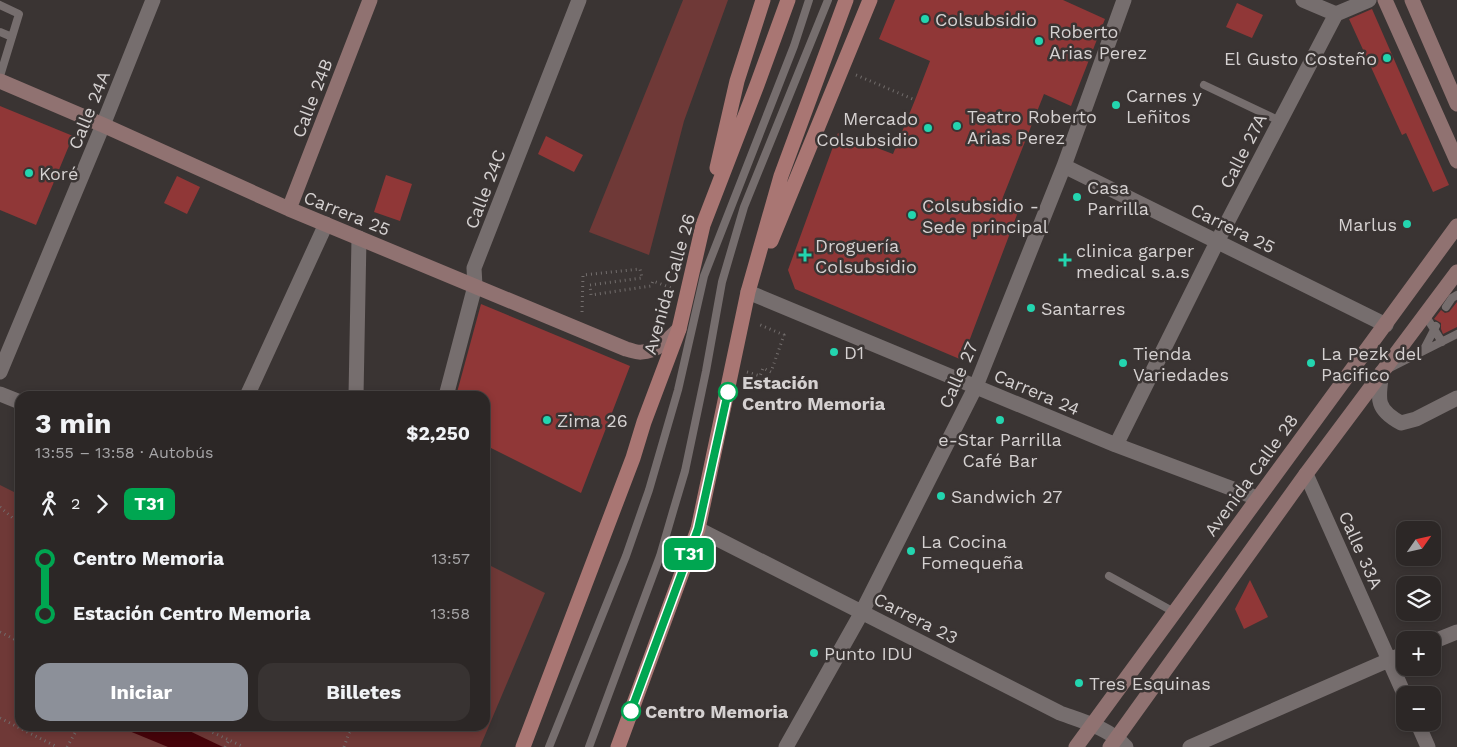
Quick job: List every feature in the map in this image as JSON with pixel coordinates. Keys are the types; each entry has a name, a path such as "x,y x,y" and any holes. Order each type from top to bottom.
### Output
{"main road":[{"name":"Calle 24B","path":"289,209 370,0"},
{"path":"703,225 737,81 764,0"},
{"name":"Avenida Calle 26","path":"523,747 633,458 644,422 679,329 703,225 788,0"},
{"path":"618,747 698,529 748,292 781,176 846,0"},
{"path":"748,292 795,186 870,0"},
{"path":"1385,0 1457,161"},
{"path":"1412,0 1457,104"},
{"name":"Carrera 25","path":"0,82 103,125 289,209 626,350 642,352 652,350 667,341 679,329"},
{"name":"Avenida Calle 28","path":"1076,747 1457,226"},
{"path":"1118,744 1306,474 1382,372 1432,323 1457,272"}],"street":[{"name":"Calle 24A","path":"0,372 153,0"},
{"name":"Calle 24C","path":"447,391 475,286 474,268 579,0"},
{"name":"Calle 27","path":"786,747 862,612 976,386 1064,166 1124,0"},
{"path":"1303,0 1336,14 1369,0"},
{"name":"Calle 27A","path":"1116,445 1218,240 1336,14"},
{"name":"Carrera 25","path":"1064,166 1386,324"},
{"path":"249,391 326,224"},
{"path":"356,391 360,238"},
{"name":"Carrera 24","path":"748,292 1116,445 1257,498"},
{"path":"1382,372 1380,404 1387,416 1401,423 1416,419 1457,398"},
{"path":"0,394 15,400"},
{"name":"Calle 33A","path":"1306,474 1401,686"},
{"name":"Carrera 23","path":"698,529 1060,713 1093,725 1118,744"},
{"path":"1441,638 1457,632"},
{"path":"1190,747 1396,657"},
{"path":"1421,731 1428,747"}],"lane":[{"path":"549,747 626,556 649,490 678,390 704,276 794,46 809,0"},
{"path":"589,747 660,556 685,471 722,282 744,207 828,0"},
{"path":"0,6 19,14 0,76"},
{"path":"0,32 12,37"},
{"path":"1204,85 1280,121"},
{"path":"1446,307 1452,298 1457,295"},
{"path":"1432,323 1442,342"},
{"path":"1423,351 1432,323"},
{"path":"1382,372 1457,334"},
{"path":"1109,576 1174,612"}],"path":[{"path":"856,76 915,100"},
{"path":"586,333 582,310 583,275 640,268 642,278"},
{"path":"0,507 15,520"},
{"path":"0,632 15,640"},
{"path":"0,718 15,726"},
{"path":"26,731 57,747"},
{"path":"67,747 76,731"},
{"path":"210,731 244,747"},
{"path":"344,747 350,731"},
{"path":"225,747 229,740"}],"shaded area":[{"path":"683,0 728,0 684,121 649,255 589,232"},
{"path":"0,485 15,492 15,731 487,731 480,747 0,747"},
{"path":"490,566 545,593 490,723"},
{"path":"129,731 189,731 223,747 168,747"}],"building":[{"name":"Colsubsidio - Sede principal","path":"895,0 1063,0 1105,19 1071,106 1044,94 1003,197 1021,204 962,360 795,289 788,270 838,133 893,154 915,100 930,61 879,39"},
{"path":"1237,3 1263,15 1252,38 1226,27"},
{"path":"1372,9 1449,185 1433,192 1406,133 1402,135 1349,19"},
{"name":"Koré","path":"0,106 73,136 36,225 0,210"},
{"path":"546,136 583,155 574,172 538,154"},
{"path":"386,175 412,184 400,221 374,212"},
{"path":"177,176 200,187 187,214 164,203"},
{"path":"1457,302 1457,327 1443,334 1441,323 1434,319 1441,310 1445,313 1449,312"},
{"name":"Zima 26","path":"481,304 630,366 581,493 490,448 490,391 457,391"},
{"path":"1250,580 1268,617 1244,629 1235,609"}],"bus line":[{"name":"T31","path":"631,711 698,529 728,392"}],"place":[{"name":"Colsubsidio","path":"925,19"},
{"name":"Roberto Arias Perez","path":"1039,41"},
{"name":"El Gusto Costeño","path":"1387,58"},
{"name":"Carnes y Leñitos","path":"1116,105"},
{"name":"Teatro Roberto Arias Perez","path":"957,126"},
{"name":"Mercado Colsubsidio","path":"928,128"},
{"name":"Koré","path":"29,173"},
{"name":"Casa Parrilla","path":"1077,197"},
{"name":"Colsubsidio - Sede principal","path":"912,215"},
{"name":"Marlus","path":"1407,224"},
{"name":"Droguería Colsubsidio","path":"805,255"},
{"name":"clinica garper medical s.a.s","path":"1065,260"},
{"name":"Santarres","path":"1031,308"},
{"name":"D1","path":"834,352"},
{"name":"Tienda Variedades","path":"1123,363"},
{"name":"La Pezk del Pacifico","path":"1311,363"},
{"name":"Estación Centro Memoria","path":"728,392"},
{"name":"Zima 26","path":"547,420"},
{"name":"e-Star Parrilla Café Bar","path":"1000,420"},
{"name":"Sandwich 27","path":"941,496"},
{"name":"La Cocina Fomequeña","path":"911,551"},
{"name":"Punto IDU","path":"814,653"},
{"name":"Tres Esquinas","path":"1079,683"},
{"name":"Centro Memoria","path":"631,711"}]}
